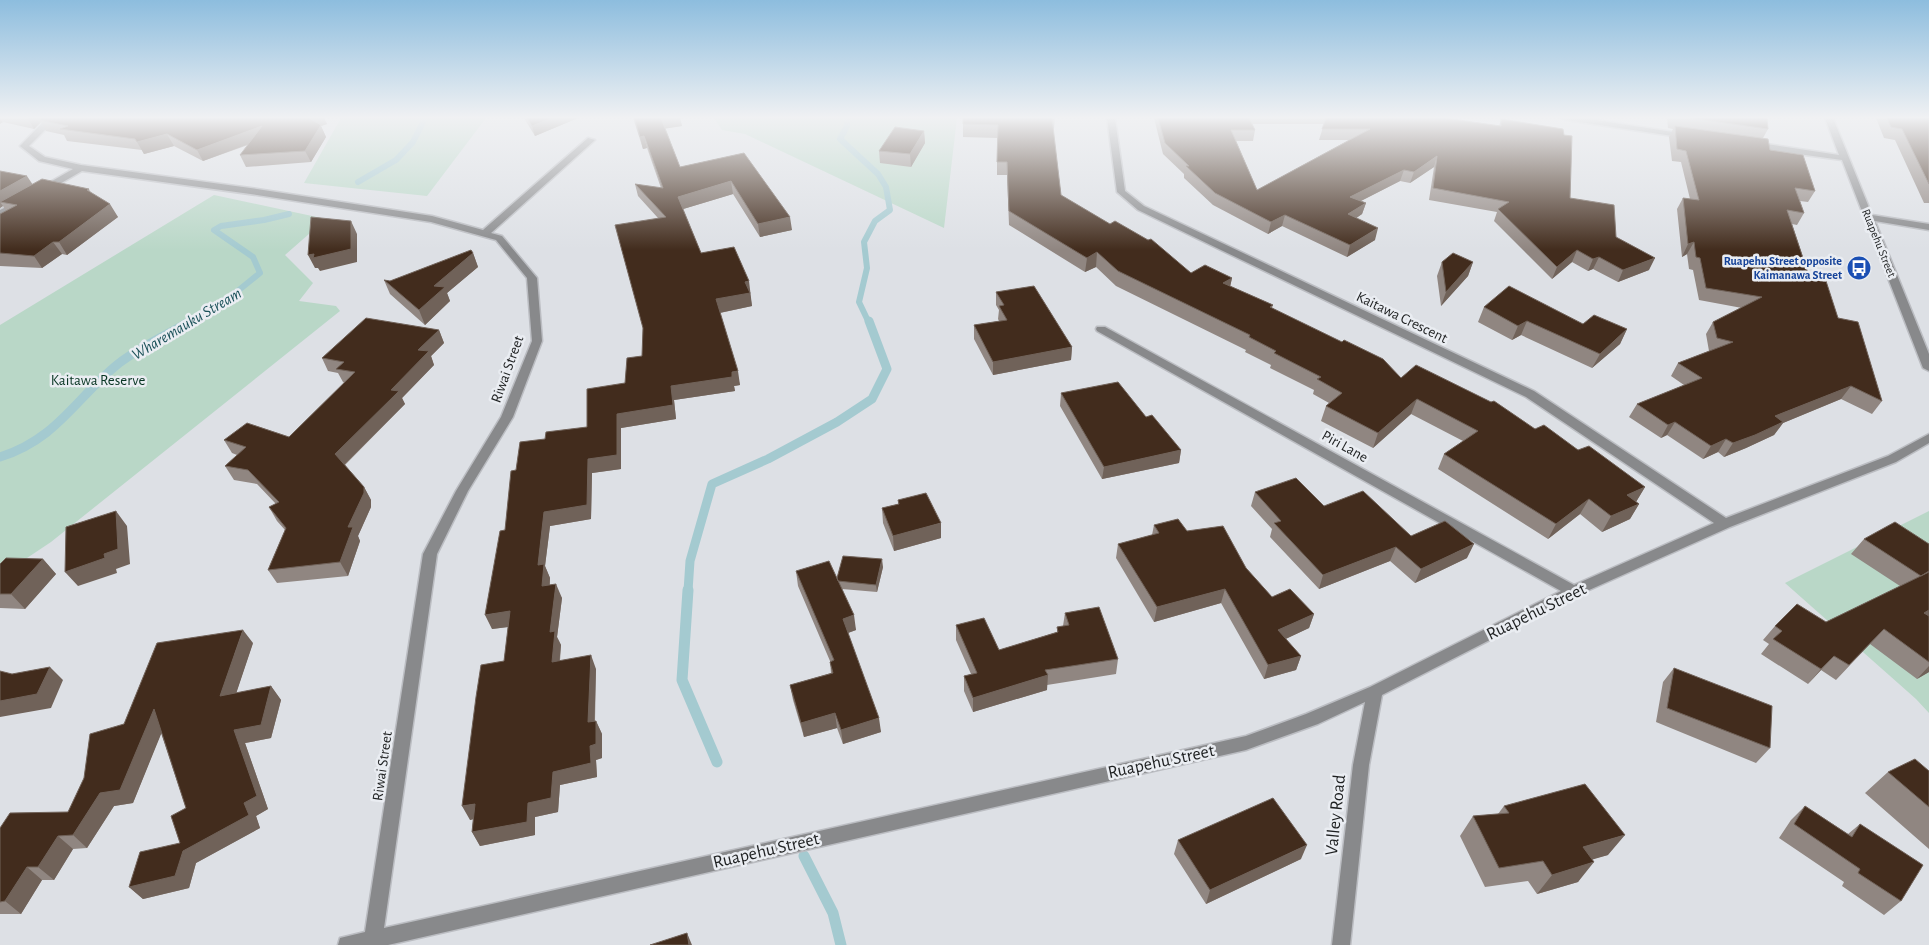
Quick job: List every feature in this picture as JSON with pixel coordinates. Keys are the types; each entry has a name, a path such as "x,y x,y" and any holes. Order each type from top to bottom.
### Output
{"street":[{"name":"Riwai Street","path":"52,162 432,220 499,238 532,278 537,341 507,417 462,491 430,554 373,939"},
{"path":"484,234 566,162"},
{"name":"Kaitawa Crescent","path":"1117,162 1121,192 1141,208 1530,394 1725,524"},
{"name":"Ruapehu Street","path":"1846,162 1929,368"},
{"path":"0,214 82,168"},
{"path":"1868,217 1929,227"},
{"name":"Piri Lane","path":"1101,329 1573,591"},
{"name":"Ruapehu Street","path":"347,945 1246,742 1312,719 1375,690 1573,591 1725,524 1892,458 1929,438"},
{"name":"Valley Road","path":"1341,945 1361,764 1375,690"}],"green space":[{"path":"316,162 453,162 427,196 304,183"},
{"path":"804,162 952,162 944,228"},
{"name":"Kaitawa Reserve","path":"214,195 326,219 285,255 313,283 299,301 336,306 340,311 51,542 0,576 0,325"},
{"path":"1929,511 1929,713 1916,699 1785,583"}],"building":[{"path":"654,162 678,162 680,167 702,162 751,162 790,217 758,224 731,181 678,197 701,253 734,247 749,281 745,282 750,293 716,299 738,371 732,372 732,377 671,386 673,405 617,414 617,455 588,459 587,505 544,512 538,565 544,564 542,586 556,584 550,632 555,631 552,662 591,655 588,722 596,721 596,744 590,746 591,763 553,772 551,798 528,803 527,822 472,832 475,804 462,806 481,665 504,661 510,611 485,615 500,531 505,530 511,471 516,470 520,442 545,439 546,432 587,427 587,389 625,383 627,358 642,356 643,328 615,225 666,217 635,184 663,188"},
{"path":"1007,162 1057,162 1061,195 1110,224 1115,221 1148,240 1151,239 1191,273 1205,265 1232,278 1223,283 1273,305 1270,307 1342,342 1344,340 1383,359 1401,378 1416,365 1491,402 1494,401 1535,429 1544,425 1578,450 1589,446 1645,487 1627,495 1639,504 1611,516 1589,499 1556,524 1444,454 1478,431 1417,399 1378,433 1326,406 1342,393 1317,379 1321,377 1274,353 1276,351 1249,337 1250,335 1118,271 1097,252 1087,258 1009,211"},
{"path":"1185,162 1245,162 1257,190 1309,162 1428,162 1414,172 1404,170 1350,197 1366,203 1348,214 1378,228 1350,245 1285,215 1271,222 1215,193 1186,166 1189,166"},
{"path":"1436,162 1571,162 1570,198 1614,205 1616,237 1655,258 1623,270 1599,257 1593,259 1577,250 1557,267 1498,209 1509,202 1433,188"},
{"path":"1689,162 1805,162 1815,191 1795,188 1804,213 1787,210 1810,279 1826,281 1838,318 1858,322 1882,401 1851,386 1775,416 1783,422 1755,435 1733,443 1726,439 1711,446 1675,422 1668,425 1637,404 1702,378 1678,363 1733,342 1717,338 1713,322 1762,297 1706,288 1700,258 1696,257 1694,242 1688,244 1683,198 1699,200"},
{"path":"1918,162 1929,162 1929,184"},
{"path":"0,171 27,176 0,191"},
{"path":"42,179 89,189 87,190 110,204 59,242 53,242 34,256 0,253 0,214 17,205 0,202"},
{"path":"311,217 351,221 351,249 313,258 314,254 308,255"},
{"path":"471,250 473,253 434,286 445,287 419,310 384,280 390,281"},
{"path":"1453,253 1473,262 1446,292 1442,262"},
{"path":"1034,286 1072,347 993,362 974,325 1007,320 999,306 1004,305 996,292"},
{"path":"1509,286 1583,324 1594,315 1627,329 1600,354 1527,321 1518,326 1484,307"},
{"path":"366,318 439,330 418,350 429,351 391,390 399,391 335,454 364,487 364,493 348,527 353,527 340,562 268,570 286,528 269,507 279,502 248,470 225,466 246,447 224,440 247,423 289,437 355,372 336,369 344,362 322,358"},
{"path":"1118,382 1146,417 1152,415 1181,450 1104,467 1061,393"},
{"path":"1296,478 1324,506 1363,491 1411,536 1445,521 1474,544 1421,569 1396,547 1323,575 1274,523 1281,521 1255,492"},
{"path":"926,493 941,523 893,536 882,508 899,504 898,500"},
{"path":"116,511 118,549 104,554 105,558 65,572 66,527"},
{"path":"1178,519 1187,531 1223,526 1246,568 1272,597 1290,589 1314,614 1278,630 1301,656 1268,665 1225,589 1157,607 1118,544 1159,533 1154,525"},
{"path":"1895,522 1929,544 1929,571 1921,576 1864,539"},
{"path":"843,556 882,559 876,585 838,581 837,578"},
{"path":"6,558 43,559 11,594 0,594 0,564"},
{"path":"829,561 854,615 843,619 879,718 841,730 835,713 801,723 790,685 833,673 830,662 834,660 796,571"},
{"path":"1929,572 1929,610 1924,613 1929,616 1929,662 1884,629 1849,665 1834,656 1821,669 1773,639 1782,631 1775,626 1797,604 1826,622"},
{"path":"1099,607 1118,659 1045,670 1048,675 973,698 964,676 977,673 956,625 984,618 999,650 1058,632 1057,627 1069,625 1065,613"},
{"path":"243,630 220,696 271,686 261,725 234,730 257,796 244,803 249,815 183,851 175,876 129,887 140,852 180,843 171,816 186,808 154,709 120,790 100,793 73,835 58,836 38,867 27,867 5,901 0,902 0,828 10,813 68,812 84,778 90,734 124,724 157,643"},
{"path":"50,667 37,694 0,701 0,671 12,674"},
{"path":"1674,668 1772,706 1770,748 1667,708"},
{"path":"1915,759 1929,771 1929,807 1888,772"},
{"path":"1585,784 1625,835 1583,847 1594,862 1552,875 1543,861 1499,868 1473,816 1509,813 1504,806"},
{"path":"1273,798 1307,845 1210,890 1178,840"},
{"path":"1805,806 1852,837 1860,824 1923,865 1901,901 1858,873 1860,869 1794,824"},
{"path":"687,933 689,945 650,945"}],"waterway":[{"name":"Wharemauku Stream","path":"358,182 392,162"},
{"path":"865,162 878,174 886,187 890,210 875,221 864,242 867,268 859,302 869,323"},
{"name":"Wharemauku Stream","path":"188,323 234,294 260,273 253,257 214,230 221,226 264,220 289,214"},
{"name":"Wharemauku Stream","path":"0,457 20,449 51,429 103,377 126,358 190,321"},
{"path":"688,591 690,561 712,484 768,459 837,422 872,399 887,369 869,321"},
{"path":"688,590 682,680 717,762"},
{"path":"804,856 833,913 841,945"}],"place":[{"name":"Ruapehu Street opposite Kaimanawa Street","path":"1859,268"}]}
